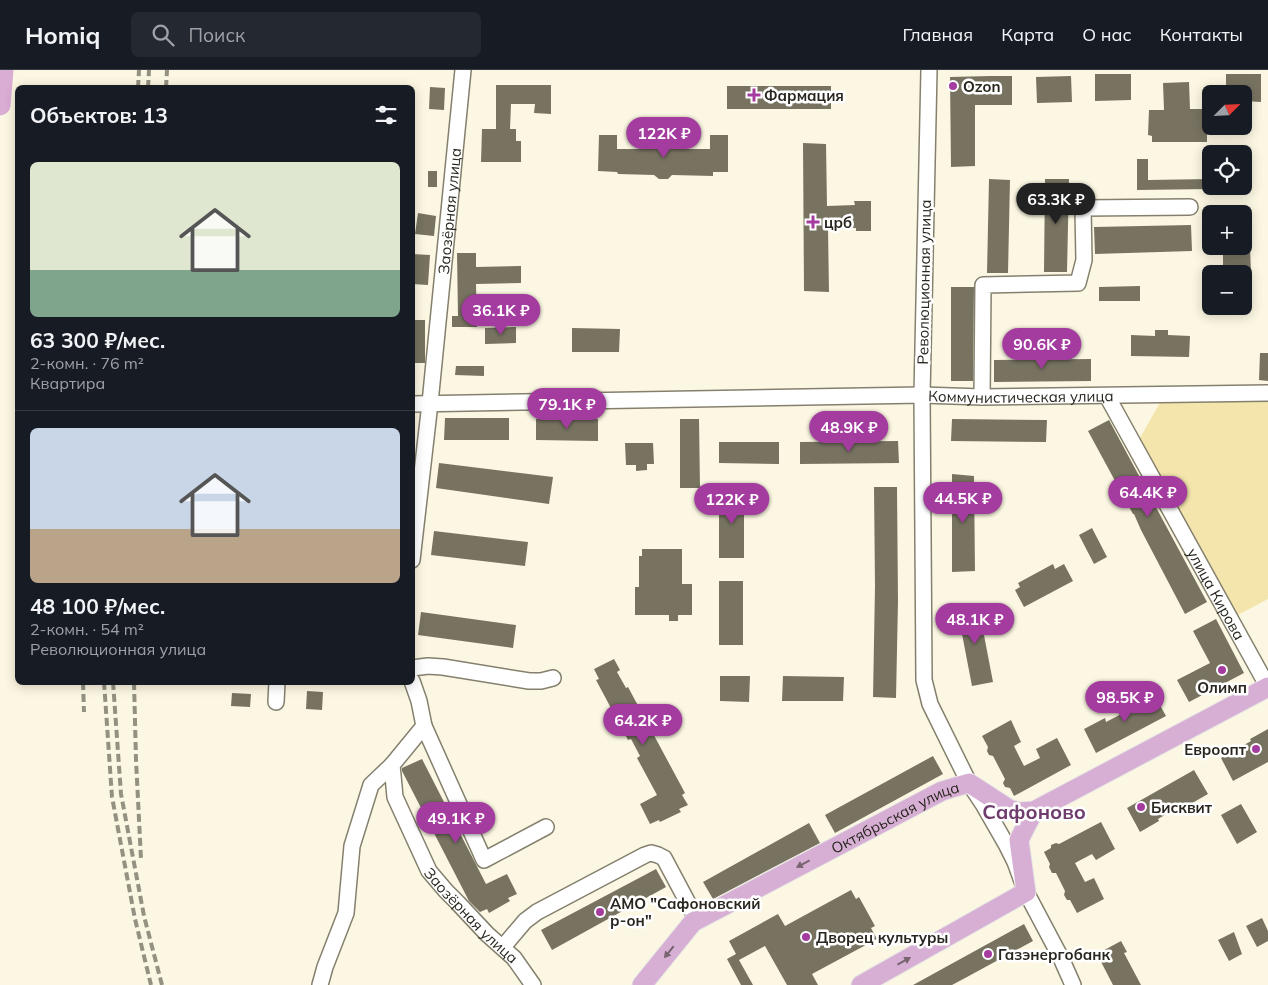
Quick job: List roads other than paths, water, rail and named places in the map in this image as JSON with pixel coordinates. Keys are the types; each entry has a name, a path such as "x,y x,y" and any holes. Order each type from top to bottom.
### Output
{"main road":[{"path":"861,985 1026,892 1019,840 1034,811 1268,687"},
{"name":"Октябрьская улица","path":"642,985 693,922 942,791 969,783 1010,809 1019,812 1034,811"}],"street":[{"name":"Заозёрная улица","path":"415,534 463,70"},
{"name":"Революционная улица","path":"929,70 922,395 924,680 930,704 969,783 1006,844 1026,892"},
{"path":"982,397 983,285 1078,282 1084,260 1083,208 1190,207"},
{"name":"Коммунистическая улица","path":"415,404 922,395 982,397 1268,393"},
{"name":"улица Кирова","path":"1107,396 1268,687"},
{"path":"415,668 443,667 529,681 553,678"},
{"path":"276,702 277,685"},
{"path":"413,685 419,700 424,726 484,860 546,827"},
{"path":"320,985 324,967 346,913 352,846 371,784 392,765 424,726"},
{"name":"Заозёрная улица","path":"392,765 395,797 429,871 487,934 514,958 532,985"},
{"path":"503,947 525,921 538,912 651,853 664,858 697,920"},
{"path":"1026,892 1073,985"}],"waterway":[{"path":"0,105 3,70"}],"railway":[{"path":"138,85 139,70"},
{"path":"148,85 149,70"},
{"path":"166,85 167,70"},
{"path":"83,685 84,712"},
{"path":"104,685 112,797 135,919 151,985"},
{"path":"113,685 121,794 144,916 162,985"},
{"path":"134,685 141,859"}],"place":[{"name":"Ozon","path":"953,86"},
{"name":"Фармация","path":"754,95"},
{"name":"црб","path":"813,222"},
{"name":"Олимп","path":"1222,670"},
{"name":"Евроопт","path":"1256,749"},
{"name":"Бисквит","path":"1141,807"},
{"name":"АМО \"Сафоновский р-он\"","path":"600,912"},
{"name":"Дворец культуры","path":"806,937"},
{"name":"Газэнергобанк","path":"988,954"}],"district":[{"name":"Сафоново","path":"1034,811"}]}
